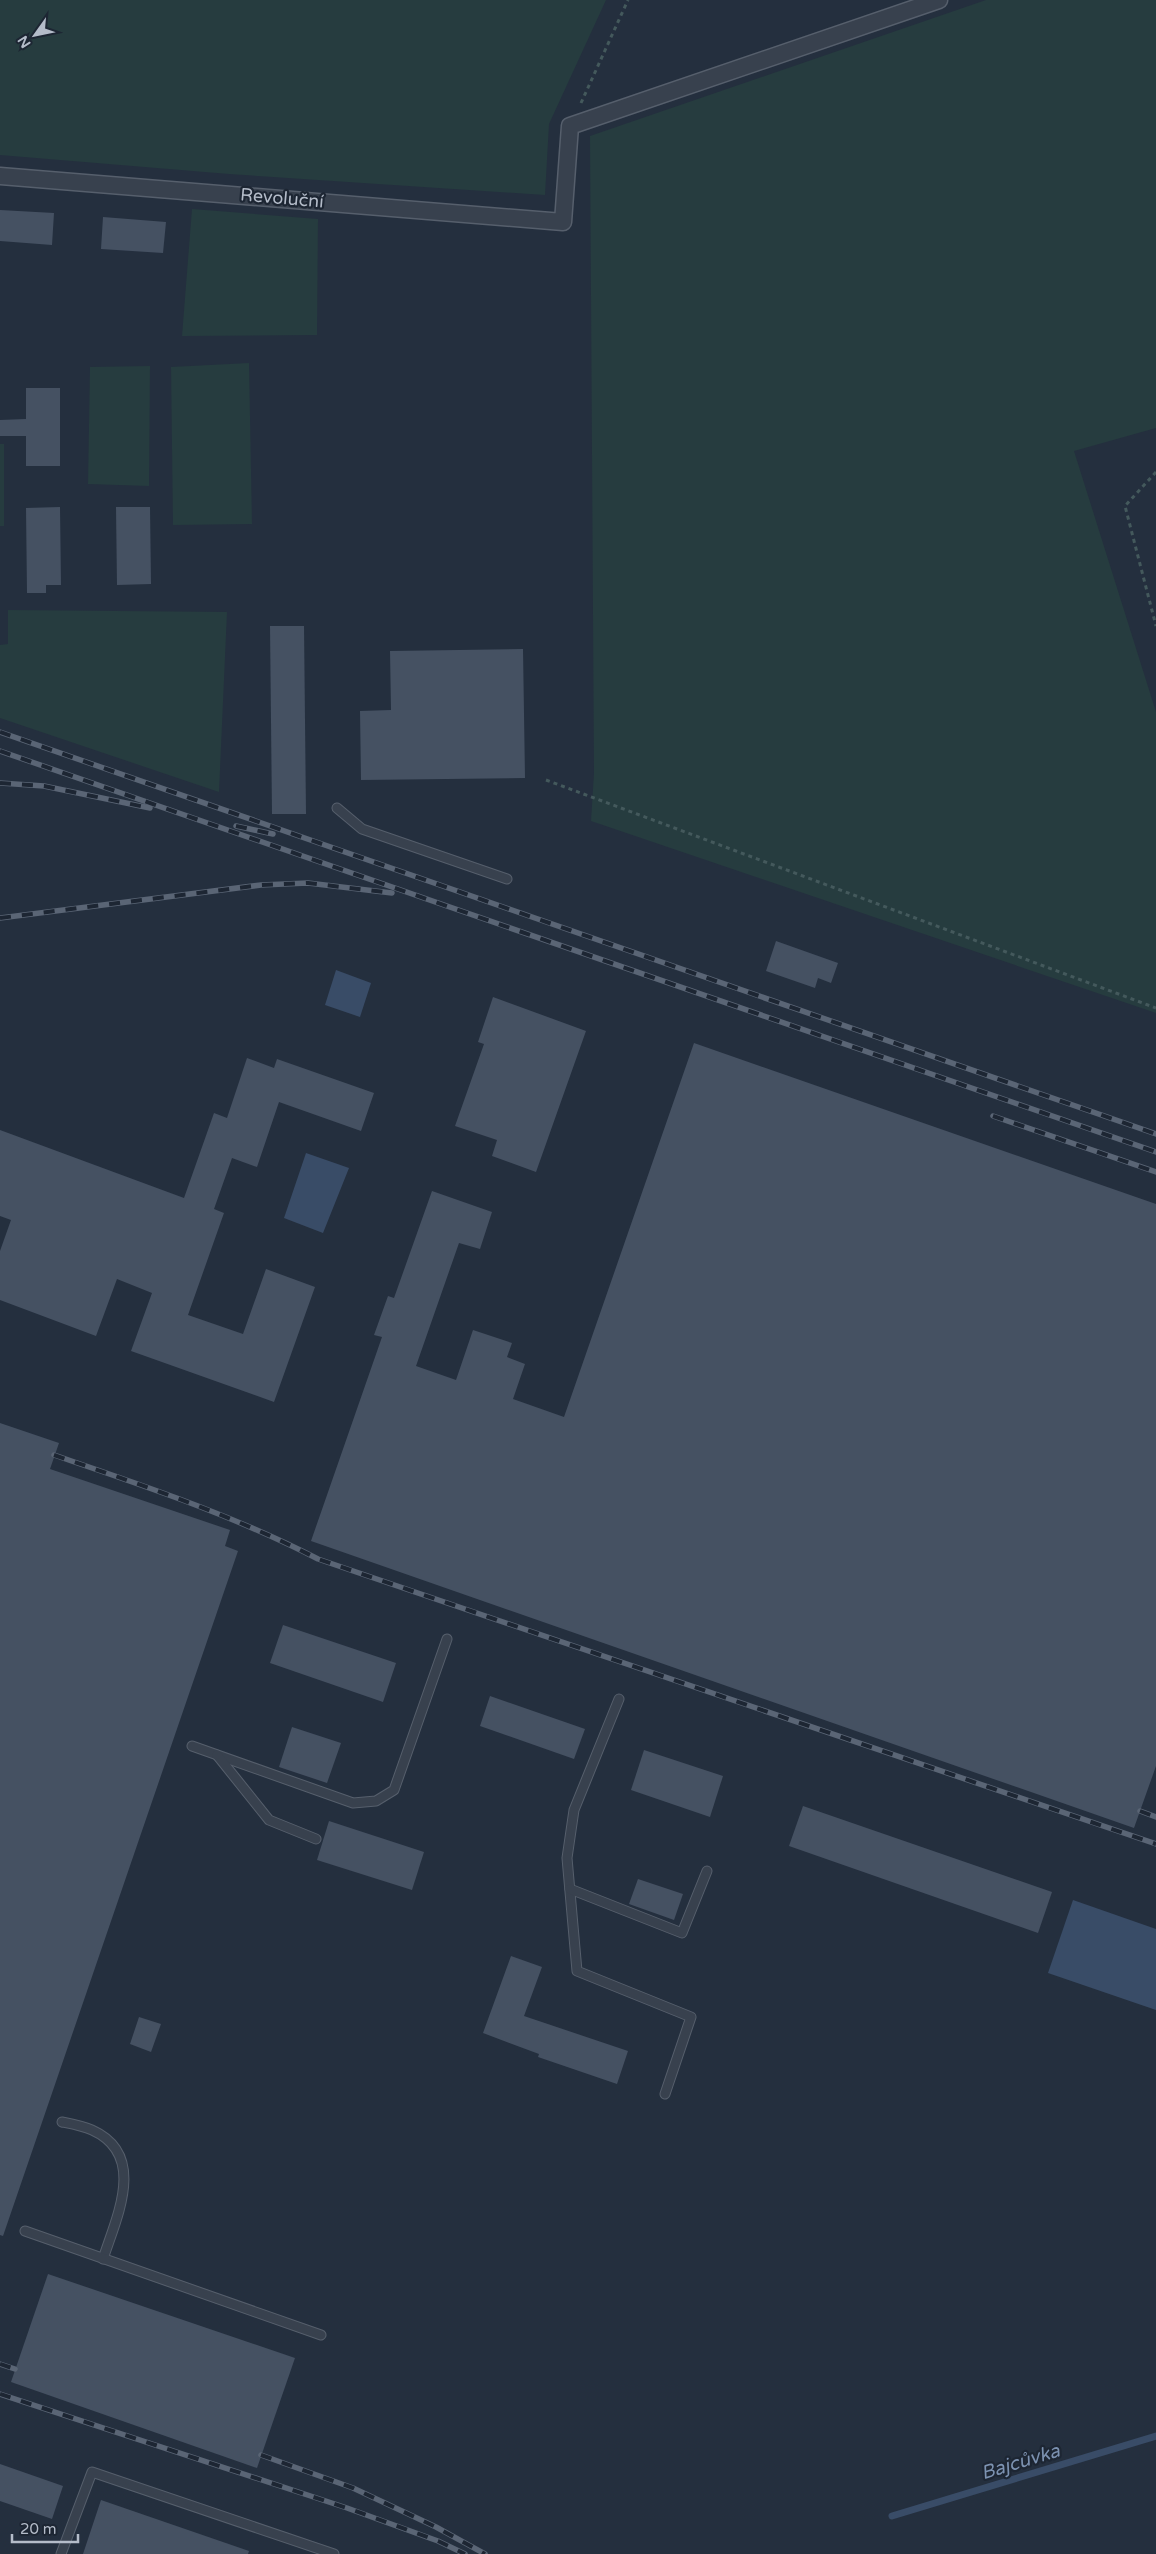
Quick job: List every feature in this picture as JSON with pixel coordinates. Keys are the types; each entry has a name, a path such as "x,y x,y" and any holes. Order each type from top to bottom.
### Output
{"street":[{"path":"570,126 939,0"},
{"name":"Revoluční","path":"0,176 563,222 570,126"}],"lane":[{"path":"338,808 362,829 506,879"},
{"path":"192,1746 353,1803 376,1801 394,1790 447,1639"},
{"path":"619,1699 574,1810 568,1858 577,1971 691,2018 665,2094"},
{"path":"217,1754 269,1820 316,1839"},
{"path":"570,1889 682,1933 707,1871"},
{"path":"62,2122 93,2130 111,2145 124,2164 125,2190 103,2259"},
{"path":"25,2231 321,2336"},
{"path":"61,2554 92,2472 334,2554"}],"path":[{"path":"570,126 628,0"},
{"path":"1156,472 1125,506 1156,626"},
{"path":"546,780 1156,1008"}],"green space":[{"path":"0,0 606,0 549,124 545,195 229,174 0,155"},
{"path":"986,0 1156,0 1156,428 1074,451 1156,712 1156,1013 591,821 594,773 590,136"},
{"path":"192,209 318,219 317,335 182,336"},
{"path":"249,363 252,524 173,525 171,367"},
{"path":"150,366 149,486 88,484 90,367"},
{"path":"0,444 4,444 4,526 0,526"},
{"path":"8,610 227,612 219,792 0,718 0,645 8,644"}],"water":[{"path":"336,970 371,983 360,1017 325,1005"},
{"path":"306,1153 349,1168 323,1233 284,1218"},
{"path":"1073,1900 1156,1929 1156,2010 1048,1973"}],"building":[{"path":"0,210 54,213 52,245 0,241"},
{"path":"103,217 166,222 163,253 101,249"},
{"path":"26,388 60,388 60,466 26,466 26,436 0,436 0,420 26,419"},
{"path":"60,507 61,585 46,585 46,593 27,593 26,508"},
{"path":"116,507 150,507 151,584 117,585"},
{"path":"270,626 304,626 306,814 272,814"},
{"path":"523,649 525,778 361,780 360,711 391,710 390,651"},
{"path":"776,941 838,963 831,983 818,978 815,988 766,971"},
{"path":"493,997 586,1031 536,1172 492,1156 497,1140 455,1126 484,1044 478,1042"},
{"path":"694,1043 1156,1204 1156,1766 1134,1828 311,1541 382,1337 374,1335 388,1296 394,1298 432,1191 492,1212 480,1249 459,1243 416,1366 456,1380 473,1330 512,1343 507,1357 525,1364 513,1399 564,1417"},
{"path":"247,1058 274,1068 277,1059 374,1093 361,1131 279,1102 257,1167 232,1158 214,1209 224,1213 188,1315 243,1334 266,1269 315,1287 274,1402 131,1351 152,1293 117,1279 96,1336 0,1300 0,1251 11,1220 0,1216 0,1130 184,1198 214,1113 227,1118"},
{"path":"0,1423 59,1443 50,1469 230,1530 225,1546 238,1551 3,2236 0,2235"},
{"path":"283,1625 396,1663 383,1702 270,1663"},
{"path":"490,1696 585,1729 574,1759 480,1726"},
{"path":"292,1727 341,1743 327,1783 279,1767"},
{"path":"644,1750 723,1776 710,1817 631,1790"},
{"path":"803,1806 1052,1892 1038,1933 789,1846"},
{"path":"329,1821 424,1852 412,1890 317,1860"},
{"path":"638,1879 683,1894 674,1920 629,1904"},
{"path":"511,1956 542,1967 524,2016 628,2051 617,2084 538,2057 539,2054 483,2033"},
{"path":"139,2017 161,2024 151,2052 130,2044"},
{"path":"48,2274 295,2358 257,2468 11,2382"},
{"path":"0,2464 63,2486 52,2519 0,2501"},
{"path":"101,2500 249,2551 248,2554 83,2554"}],"waterway":[{"name":"Bajcůvka","path":"892,2516 1156,2436"}],"railway":[{"path":"0,732 1156,1134"},
{"path":"0,751 1156,1152"},
{"path":"0,783 44,786 150,808"},
{"path":"236,826 273,834"},
{"path":"0,918 261,885 308,883 392,893"},
{"path":"993,1116 1156,1172"},
{"path":"54,1455 221,1515 318,1559 1156,1844"},
{"path":"1140,1811 1156,1817"},
{"path":"0,2364 15,2369"},
{"path":"0,2394 347,2508 438,2541 465,2554"},
{"path":"261,2455 353,2488 436,2527 485,2554"}]}
